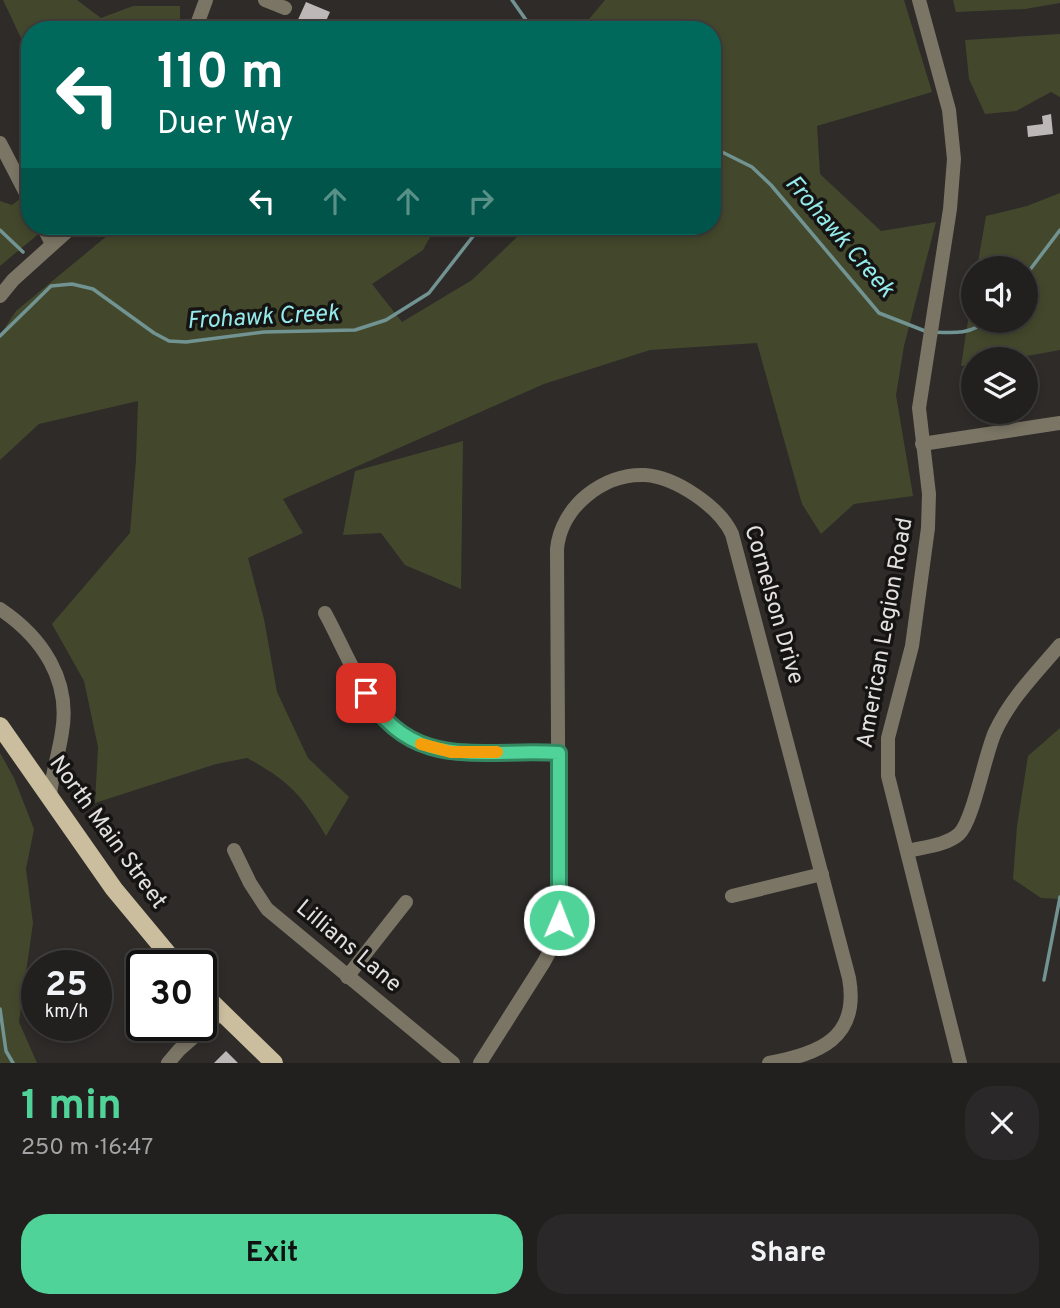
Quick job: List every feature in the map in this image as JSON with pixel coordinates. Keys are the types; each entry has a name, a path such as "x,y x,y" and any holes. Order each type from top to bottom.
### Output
{"main road":[{"name":"North Main Street","path":"0,726 120,897 165,950"},
{"path":"217,1009 274,1063"}],"street":[{"path":"198,21 206,0"},
{"path":"265,0 285,8"},
{"name":"American Legion Road","path":"919,0 949,110 953,149 950,209 919,408 929,494 928,528 912,646 887,748 890,790 908,851 960,1063"},
{"path":"0,143 21,184"},
{"path":"48,235 52,244"},
{"path":"0,296 13,280 62,235"},
{"path":"922,444 1060,424"},
{"name":"Cornelson Drive","path":"480,1063 544,962 556,934 560,906 557,549 561,530 575,507 602,486 618,479 642,475 665,480 711,505 723,517 732,534 849,978 851,994 848,1012 837,1034 819,1050 797,1058 769,1063"},
{"path":"0,609 37,640 58,677 64,723 50,796"},
{"path":"325,613 373,704 390,724 411,739 451,752 559,753"},
{"path":"908,851 947,841 961,833 970,815 982,766 996,729 1019,693 1060,645"},
{"name":"Lillians Lane","path":"234,850 250,883 267,909 453,1063"},
{"path":"732,896 822,874"},
{"path":"347,977 406,902"},
{"path":"168,1063 221,1013"}],"green space":[{"path":"3,0 77,0 101,18 133,6 180,6 180,21 21,21 21,38"},
{"path":"605,0 904,0 932,92 817,126 820,174 881,231 936,222 904,346 896,395 913,496 854,504 821,534 802,504 757,343 650,350 544,384 283,499 303,533 248,558 264,619 277,692 308,758 349,797 326,836 310,810 293,790 247,758 216,764 95,803 98,747 84,681 52,624 130,533 138,401 39,424 0,460 0,335 16,311 108,235 431,235 423,250 372,284 402,322 472,280 517,235 721,235 721,21 588,21"},
{"path":"953,0 1060,0 1060,3 1025,9 956,12"},
{"path":"1060,34 1060,97 1051,92 1016,111 985,114 969,79 965,40"},
{"path":"1060,193 1060,350 1038,354 1038,347 964,347 966,333 1038,333 1038,256 979,256 986,216 1027,206"},
{"path":"21,198 21,235 37,235 0,266 0,201 12,205"},
{"path":"463,441 461,589 405,565 381,533 343,535 355,471"},
{"path":"1060,728 1060,899 1041,898 1013,879 1017,826 1028,756"},
{"path":"0,753 14,778 34,829 26,869 33,923 29,950 21,950 19,1022 21,1041 27,1041 37,1063 0,1063"}],"building":[{"path":"306,2 330,12 326,21 297,21"},
{"path":"1051,114 1053,134 1028,137 1027,126 1043,124 1042,116"},
{"path":"226,1051 238,1063 214,1063"}],"waterway":[{"path":"512,0 527,21"},
{"name":"Frohawk Creek","path":"721,152 752,167 771,185 879,313 925,331"},
{"path":"0,230 23,252"},
{"name":"Frohawk Creek","path":"1038,259 1060,230"},
{"name":"Frohawk Creek","path":"0,336 51,286 72,284 93,289 169,341 186,342 264,332 355,330 386,320 429,293 474,235"},
{"name":"Frohawk Creek","path":"933,332 961,332"},
{"path":"1044,980 1060,897"},
{"path":"0,1009 6,1051 13,1063"}],"slow traffic":[{"path":"421,744 451,752 497,752"}],"route":[{"path":"366,693 390,724 411,739 429,747 451,752 559,753 559,920"}]}
